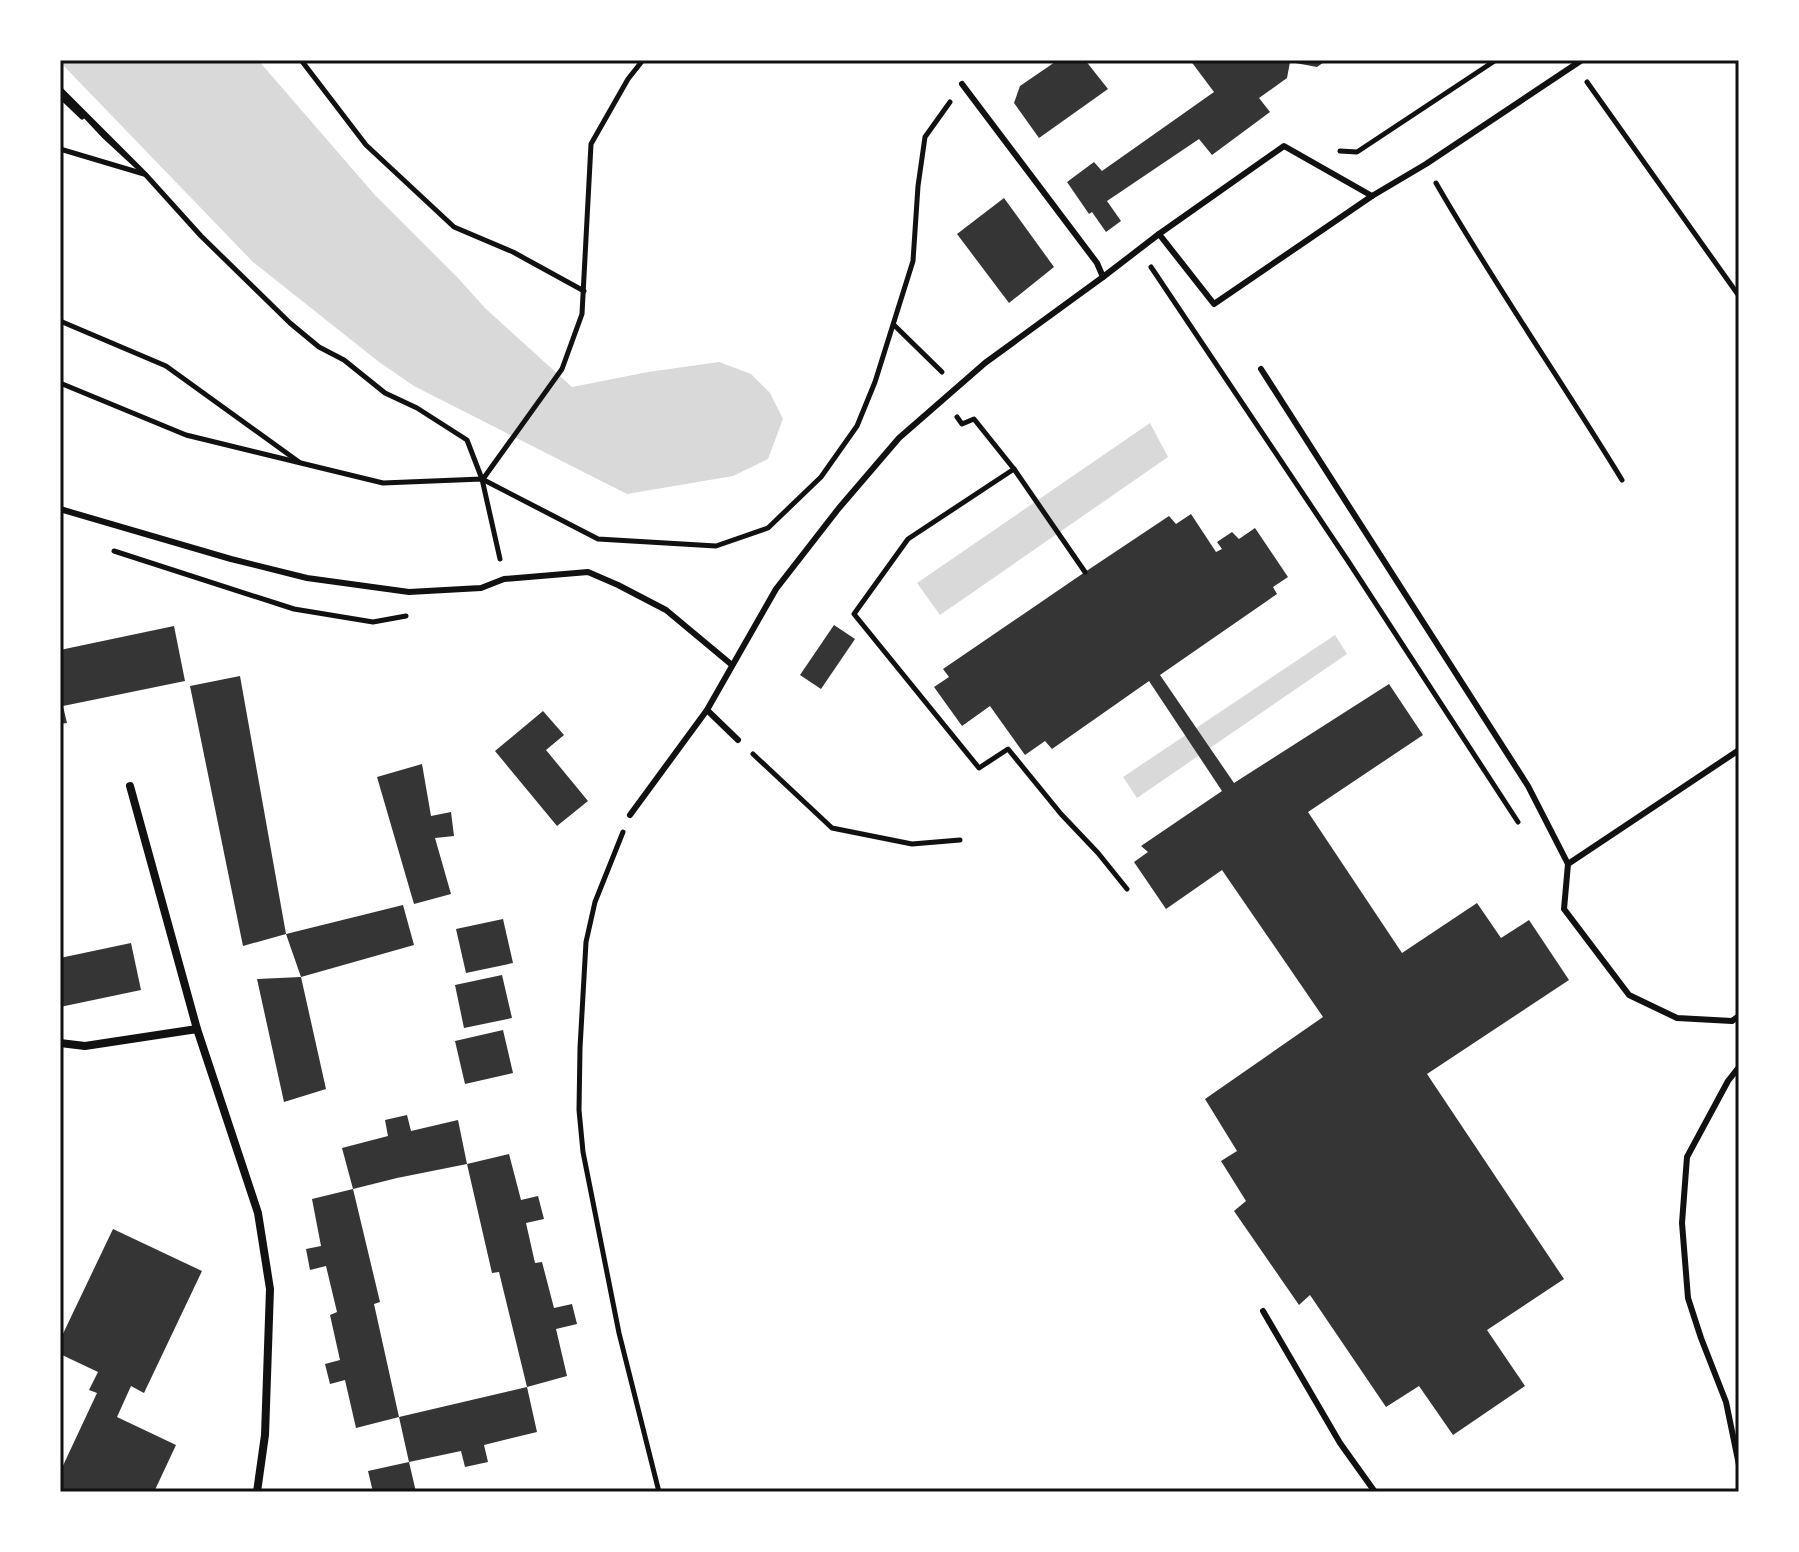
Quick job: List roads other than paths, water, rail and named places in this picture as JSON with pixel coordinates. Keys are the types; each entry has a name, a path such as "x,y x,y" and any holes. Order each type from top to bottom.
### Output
{"street":[{"path":"130,786 197,1029 258,1213 270,1289 265,1435 257,1492"},
{"path":"60,1043 85,1046 197,1029"}],"lane":[{"path":"1159,234 1214,304 1372,196 1426,164 1582,60"},
{"path":"962,84 1097,263 1103,277"},
{"path":"630,815 707,710 776,589 839,508 899,438 985,363 1284,146 1372,196"},
{"path":"1261,369 1520,774 1568,864 1564,909 1629,995 1677,1018 1732,1021 1739,1016"},
{"path":"60,509 307,578 409,592 481,588 504,579 588,572 666,610 732,665"},
{"path":"707,710 738,740"},
{"path":"1568,864 1739,750"},
{"path":"1739,1067 1728,1081 1687,1157 1682,1223 1688,1298 1726,1402 1739,1465"},
{"path":"1263,1311 1340,1443 1375,1492"}]}
